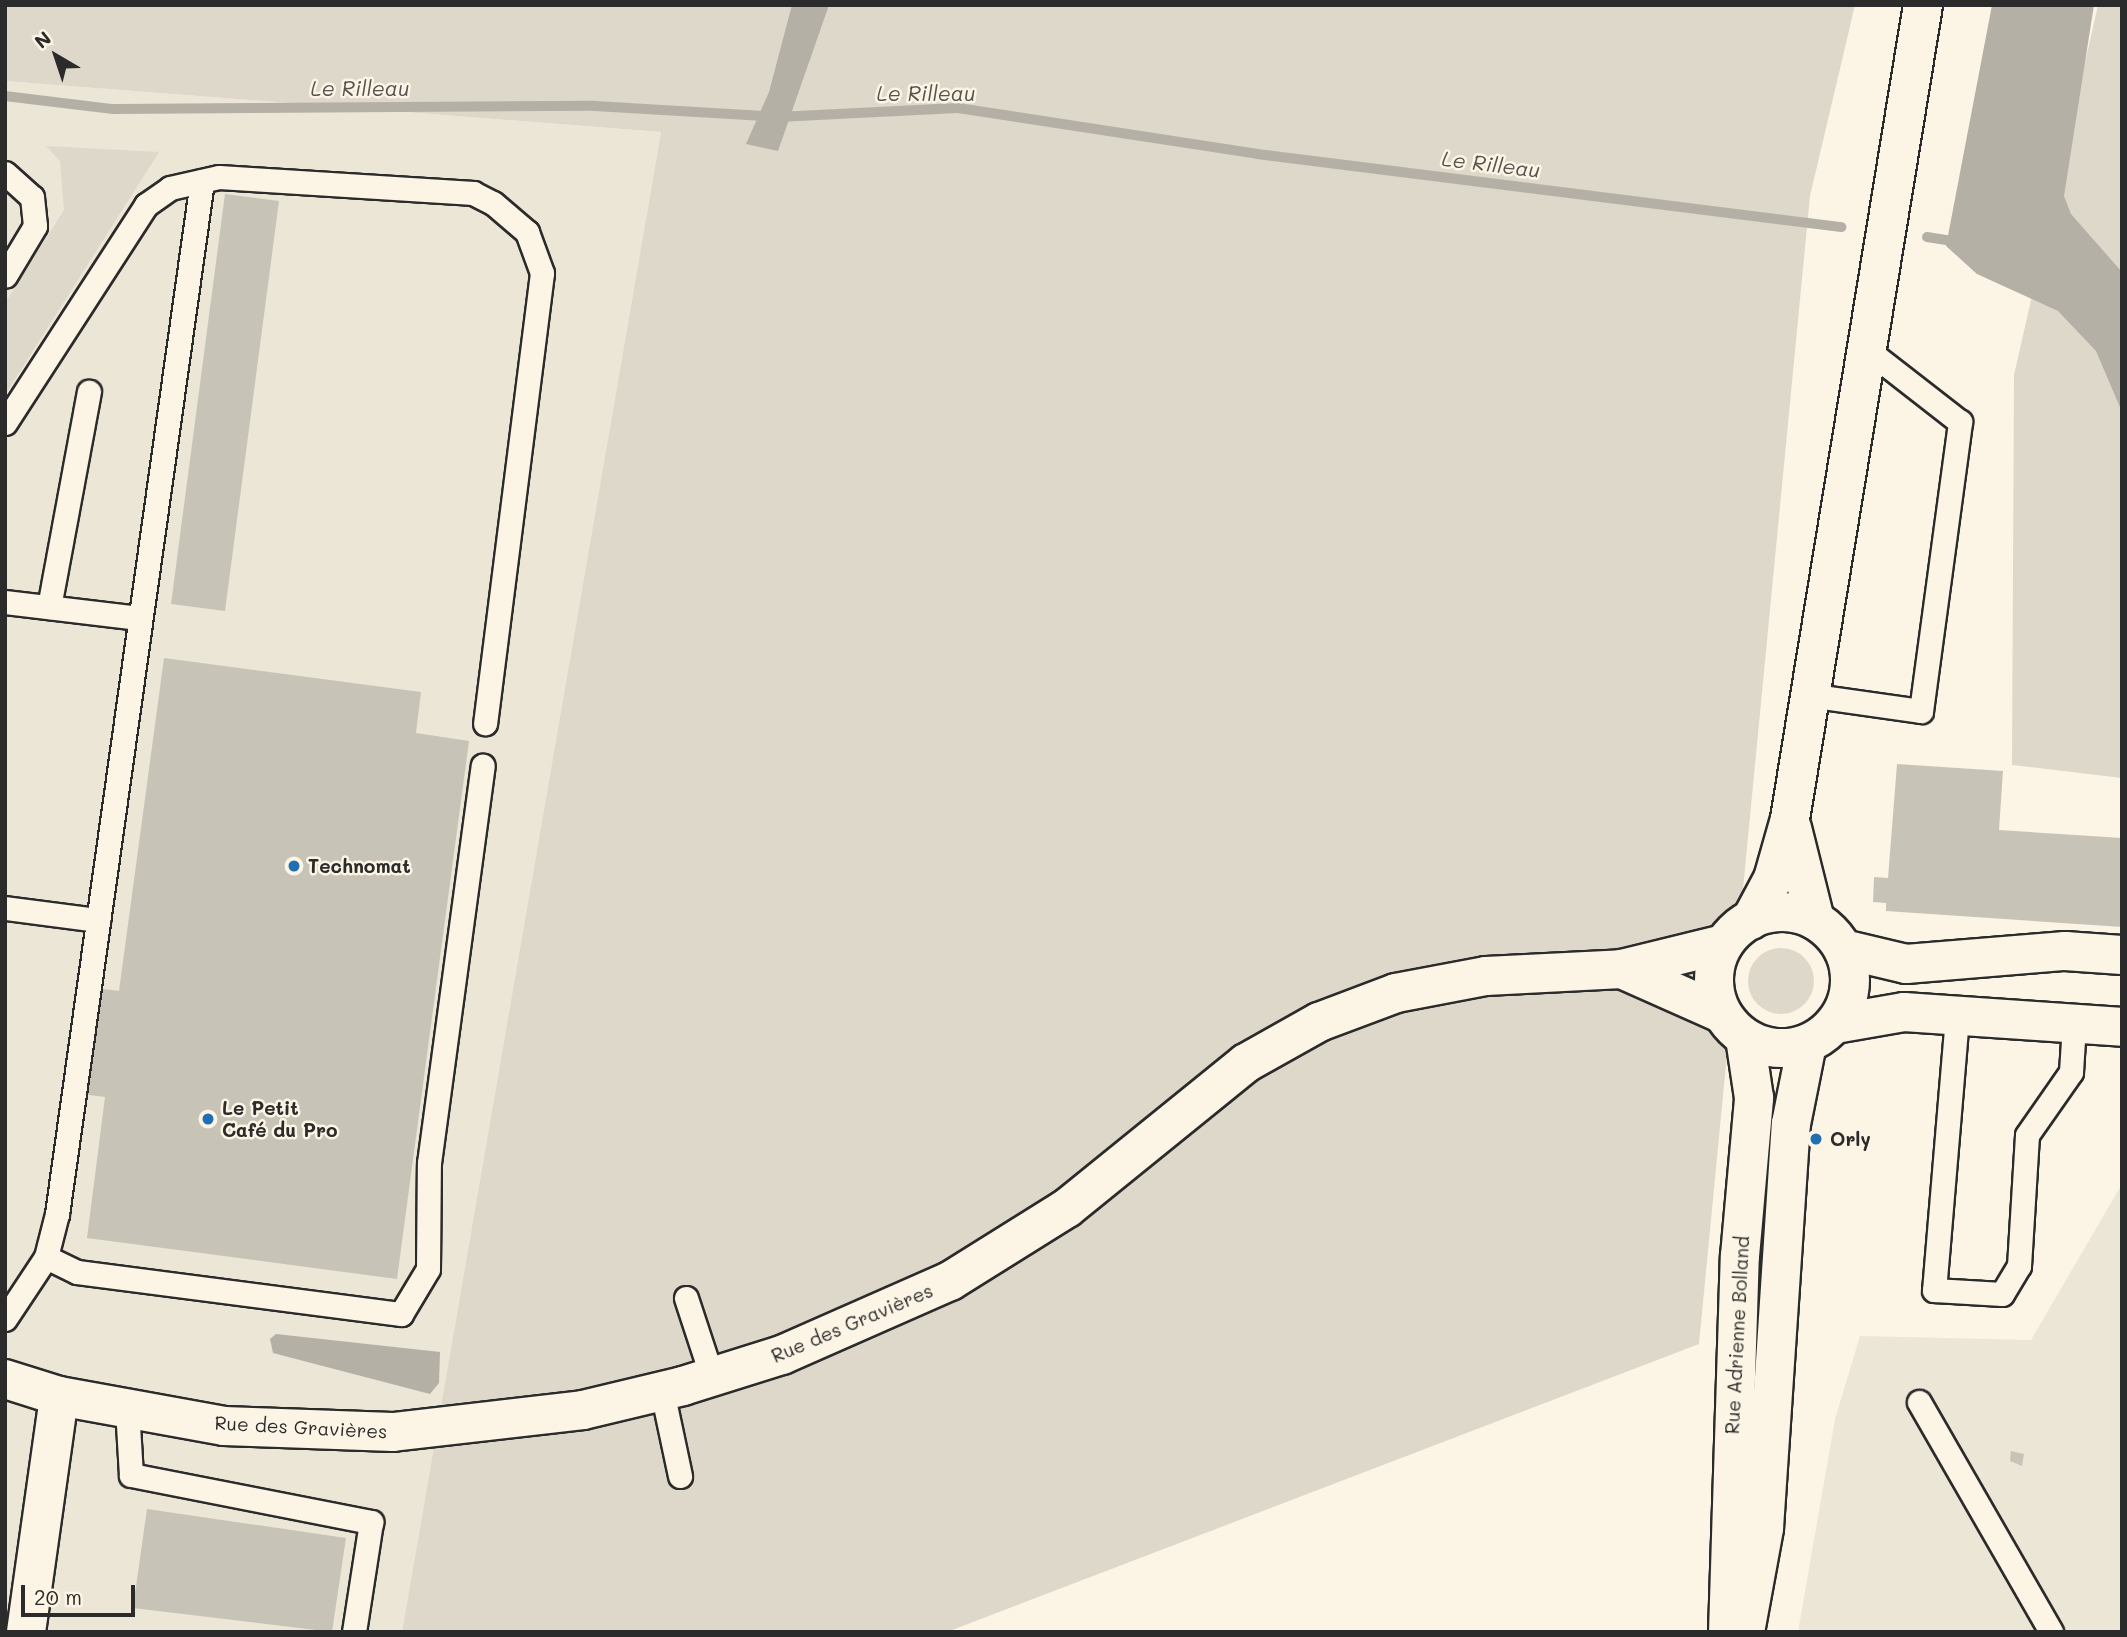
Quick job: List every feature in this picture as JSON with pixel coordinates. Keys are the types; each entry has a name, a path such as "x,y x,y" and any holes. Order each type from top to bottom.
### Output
{"main road":[{"path":"1923,5 1808,695 1790,819 1773,879 1737,932 1713,978 1733,1025 1780,1049 1821,1034 1904,1012 2122,1027"},
{"path":"1790,819 1815,920"},
{"path":"1737,932 1783,912 1815,920 1843,948 1906,964 2065,951 2122,955"},
{"name":"Rue des Gravières","path":"5,1379 60,1396 223,1426 393,1432 583,1410 662,1391 782,1355 950,1281 1067,1208 1246,1063 1319,1023 1396,993 1486,976 1622,969 1737,932"},
{"path":"1821,1034 1850,987 1843,948"},
{"name":"Rue des Gravières","path":"1622,969 1733,1025"},
{"name":"Rue Adrienne Bolland","path":"1728,1632 1740,1256 1754,1098 1733,1025"},
{"name":"Rue Adrienne Bolland","path":"1745,1632 1763,1528 1791,1124 1821,1034"},
{"path":"26,1632 60,1396"}],"lane":[{"path":"5,173 32,197 36,226 5,276"},
{"path":"5,423 146,205 170,188 202,181 473,193 514,218 536,248 542,273 485,723"},
{"path":"5,1319 46,1258 98,920 202,181"},
{"path":"1808,695 1921,711 1960,422 1866,348"},
{"path":"49,607 89,392"},
{"path":"5,602 141,618"},
{"path":"46,1258 77,1272 401,1314 428,1269 429,1163 483,766"},
{"path":"5,908 98,920"},
{"path":"1956,1017 1934,1290 2002,1294 2020,1266 2027,1135 2071,1072 2074,1024"},
{"path":"686,1298 712,1377"},
{"path":"662,1391 680,1476"},
{"path":"1919,1402 2051,1632"},
{"path":"127,1409 131,1475 371,1522 354,1632"}],"shaded area":[{"path":"5,5 1855,5 1810,196 1699,1344 947,1632 402,1632 661,132 5,81"},
{"path":"792,5 829,5 778,151 746,144 769,92"},
{"path":"1992,5 2094,5 2064,196 2071,214 2122,272 2122,412 2096,351 2058,311 1977,274 1946,246"},
{"path":"2098,5 2122,5 2122,778 2012,765 2014,375"},
{"path":"5,81 661,132 402,1632 5,1632"},
{"path":"46,146 159,152 5,395 5,303 64,210 60,161"},
{"path":"1781,948 1794,951 1804,958 1811,968 1814,981 1811,994 1804,1004 1794,1011 1781,1014 1768,1011 1758,1004 1751,994 1748,981 1751,968 1758,958 1768,951"},
{"path":"2122,1184 2122,1632 1798,1632 1835,1419 1860,1336 2031,1340"},
{"path":"276,1334 440,1352 439,1383 430,1394 273,1353 270,1339"}],"building":[{"path":"225,194 279,201 225,611 171,604"},
{"name":"Technomat","path":"164,658 421,692 416,733 469,741 397,1279 87,1238 105,1097 82,1094 96,988 119,991"},
{"path":"1897,764 2003,771 1999,830 2122,838 2122,927 1886,911 1886,903 1873,902 1874,877 1888,878"},
{"path":"2011,1451 2024,1454 2022,1466 2010,1461"},
{"path":"147,1509 346,1538 332,1632 133,1608"}],"waterway":[{"name":"Le Rilleau","path":"5,96 113,109 595,106 778,117 958,108 1257,154 1841,227"},
{"name":"Le Rilleau","path":"1927,237 1960,242"}],"place":[{"name":"Technomat","path":"294,866"},
{"name":"Le Petit Café du Pro","path":"208,1119"},
{"name":"Orly","path":"1816,1139"}]}
